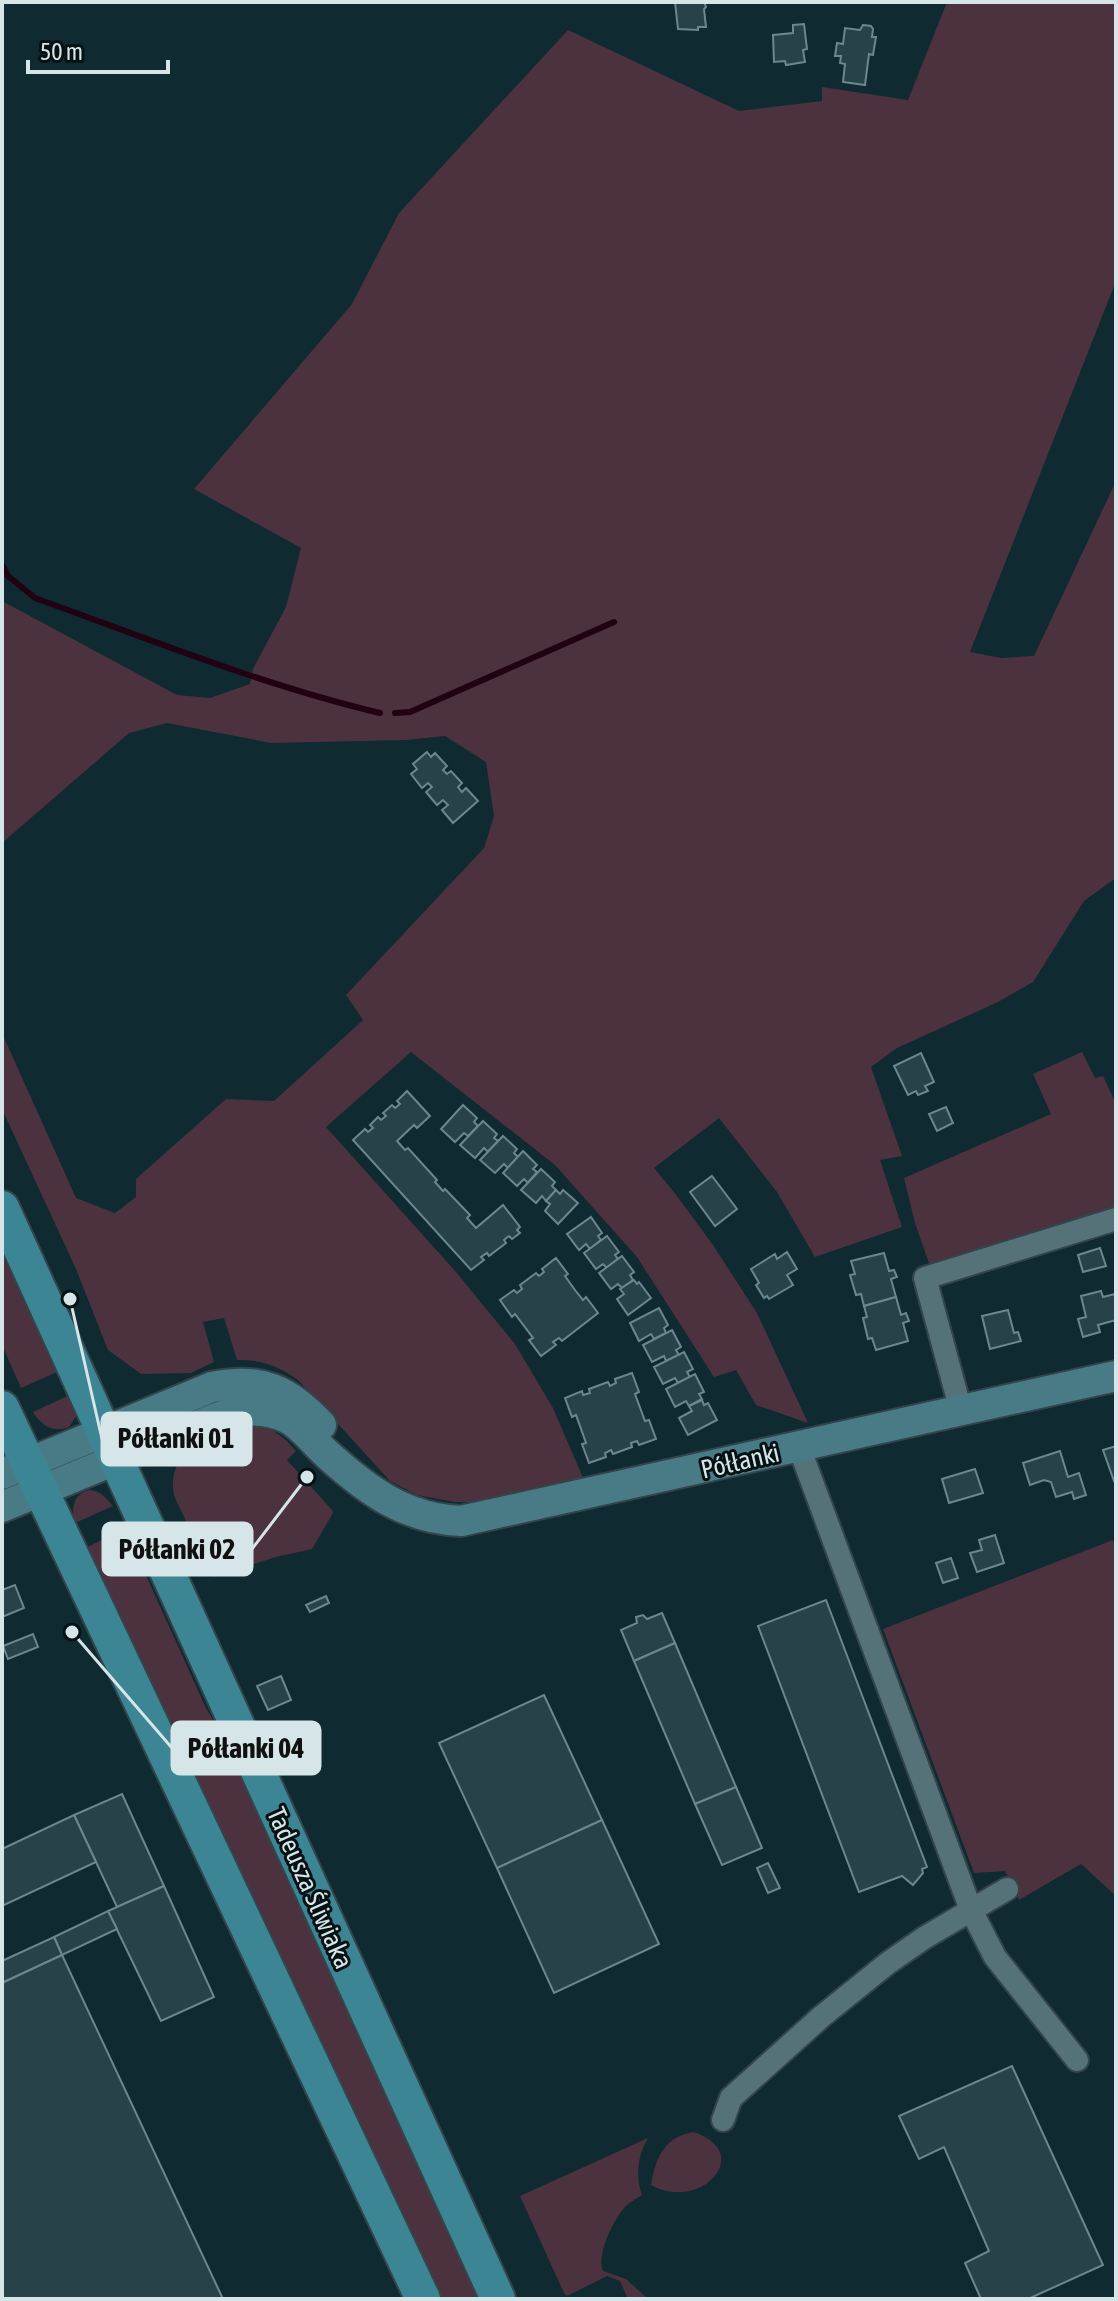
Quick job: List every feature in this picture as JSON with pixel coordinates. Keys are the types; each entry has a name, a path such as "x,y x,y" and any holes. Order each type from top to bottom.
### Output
{"main road":[{"name":"Tadeusza Śliwiaka","path":"2,1208 498,2299"},
{"path":"2,1408 23,1476 423,2299"}],"street":[{"path":"961,1411 925,1278 1116,1219"},
{"name":"Półłanki","path":"2,1507 23,1476 110,1446 212,1387 238,1383 264,1385 290,1397 310,1413 340,1446 369,1487 384,1498 416,1515 461,1521 1116,1376"},
{"path":"799,1447 971,1910 995,1957 1077,2060"},
{"path":"723,2120 731,2098 821,2017 888,1963 1007,1889"}],"shaded area":[{"path":"947,2 1116,2 1116,281 970,652 1001,658 1034,656 1116,481 1116,878 1084,901 1033,982 998,1002 897,1048 871,1067 902,1156 880,1160 902,1227 815,1257 777,1192 719,1118 654,1168 713,1245 757,1313 808,1423 756,1405 736,1370 714,1377 637,1257 555,1165 411,1052 326,1127 456,1272 515,1344 553,1408 584,1480 473,1502 417,1495 390,1481 299,1381 270,1365 237,1360 224,1318 203,1322 214,1362 191,1373 141,1374 108,1350 76,1269 2,1109 2,1033 76,1198 115,1213 136,1197 136,1179 226,1099 274,1101 363,1020 346,995 484,848 494,816 486,762 445,736 406,740 271,743 167,723 129,733 2,843 2,601 177,695 210,698 250,684 253,669 286,607 301,548 194,489 352,304 399,213 568,30 739,111 822,101 822,87 908,100"},
{"path":"1082,1052 1095,1078 1103,1076 1116,1104 1116,1213 930,1266 904,1178 1051,1114 1033,1074"},
{"path":"2,1233 64,1369 21,1388 2,1345"},
{"path":"74,1393 77,1415 69,1427 48,1427 33,1412"},
{"path":"243,1421 272,1431 290,1444 296,1451 287,1460 333,1513 312,1549 213,1577 175,1498 174,1476 182,1455 178,1445"},
{"path":"89,1490 100,1493 113,1506 75,1523 74,1503"},
{"path":"125,1529 206,1708 264,1809 486,2299 441,2299 85,1548"},
{"path":"1113,1540 1116,1549 1116,1896 1081,1864 1019,1900 1005,1871 974,1873 883,1629"},
{"path":"693,2132 711,2141 720,2153 721,2165 714,2176 703,2186 688,2191 670,2192 651,2185 658,2158 668,2144"},
{"path":"648,2138 639,2166 642,2195 626,2206 616,2219 607,2237 601,2264 603,2271 626,2279 648,2299 628,2299 620,2281 607,2276 567,2296 520,2196"}],"building":[{"path":"675,2 704,2 706,27 698,27 698,30 678,29"},
{"path":"804,24 805,62 786,65 785,61 774,62 773,35 793,33 793,25"},
{"path":"863,25 871,26 872,37 876,37 873,55 869,54 865,85 843,82 845,64 840,63 841,56 835,56 837,43 843,44 845,28 860,30"},
{"path":"427,752 431,757 435,753 447,766 443,770 447,774 451,771 462,783 458,787 462,792 466,788 478,801 453,823 442,810 448,805 443,800 437,805 426,792 432,787 428,783 422,788 411,774 417,769 413,764"},
{"path":"921,1053 934,1082 925,1086 928,1091 908,1095 894,1066"},
{"path":"407,1091 430,1116 417,1128 414,1125 397,1141 405,1150 408,1148 443,1191 445,1189 470,1215 467,1218 476,1228 503,1205 520,1227 517,1230 520,1233 512,1239 509,1236 504,1240 506,1243 489,1256 487,1253 481,1257 484,1260 471,1270 353,1140 365,1129 368,1132 373,1128 370,1125 378,1117 381,1120 386,1116 383,1113 392,1105 395,1108 400,1104 397,1101"},
{"path":"463,1105 477,1118 474,1122 478,1126 468,1136 464,1133 455,1142 441,1129"},
{"path":"946,1107 953,1123 937,1131 929,1114"},
{"path":"483,1121 497,1134 494,1138 498,1141 488,1152 484,1148 475,1158 460,1145"},
{"path":"503,1136 517,1149 514,1153 518,1157 508,1168 504,1164 495,1173 480,1160"},
{"path":"523,1151 537,1165 533,1169 537,1172 528,1183 524,1179 517,1186 503,1173"},
{"path":"541,1169 555,1182 552,1186 556,1190 546,1201 542,1196 536,1203 521,1190"},
{"path":"712,1176 737,1209 715,1226 690,1192"},
{"path":"556,1190 560,1194 563,1190 578,1203 558,1224 545,1211 550,1204 546,1201"},
{"path":"591,1217 602,1233 598,1236 601,1240 590,1249 586,1244 579,1250 567,1234"},
{"path":"607,1236 619,1252 615,1255 618,1259 607,1268 603,1264 596,1269 584,1253"},
{"path":"1100,1248 1106,1266 1083,1272 1078,1255"},
{"path":"787,1252 797,1269 787,1275 793,1285 769,1299 767,1296 764,1298 751,1269 775,1254 777,1259"},
{"path":"884,1253 889,1271 894,1270 897,1277 891,1279 896,1297 864,1306 861,1294 856,1295 850,1275 855,1274 851,1261"},
{"path":"622,1256 634,1272 630,1275 633,1280 622,1288 618,1284 611,1289 599,1273"},
{"path":"556,1258 575,1290 583,1300 586,1297 598,1313 562,1341 559,1338 553,1342 556,1345 541,1356 529,1340 533,1338 500,1300 514,1290 517,1293 522,1289 520,1285 536,1273 539,1276 544,1272 542,1269"},
{"path":"634,1280 651,1298 628,1315 617,1299 624,1294 620,1289"},
{"path":"1101,1291 1103,1297 1115,1294 1116,1320 1098,1325 1100,1332 1083,1337 1078,1319 1086,1317 1081,1296"},
{"path":"896,1297 901,1315 906,1313 909,1321 903,1323 908,1341 876,1350 872,1338 868,1339 863,1318 867,1317 864,1306"},
{"path":"659,1308 668,1325 664,1328 666,1333 654,1339 651,1334 639,1341 630,1323"},
{"path":"1008,1310 1014,1333 1018,1332 1021,1341 990,1349 982,1316"},
{"path":"672,1330 681,1347 676,1350 679,1355 666,1361 664,1356 652,1362 643,1345"},
{"path":"684,1352 693,1369 687,1372 690,1377 678,1383 675,1378 663,1384 654,1367"},
{"path":"632,1373 639,1392 635,1394 656,1439 639,1445 637,1441 631,1443 632,1447 613,1454 611,1450 605,1453 606,1457 589,1463 576,1415 572,1417 565,1398 582,1391 583,1395 590,1393 589,1389 608,1382 610,1386 616,1383 615,1379"},
{"path":"695,1374 704,1392 699,1394 702,1399 689,1406 686,1401 675,1407 666,1389"},
{"path":"702,1400 704,1405 708,1403 717,1420 688,1435 679,1418 692,1411 689,1406"},
{"path":"1116,1446 1116,1480 1114,1481 1103,1450"},
{"path":"1060,1451 1068,1477 1079,1473 1086,1495 1074,1499 1072,1492 1056,1497 1051,1482 1044,1480 1030,1485 1023,1463"},
{"path":"975,1469 983,1493 949,1503 942,1479"},
{"path":"995,1535 1004,1563 977,1572 970,1553 982,1550 979,1540"},
{"path":"951,1558 958,1578 943,1583 936,1563"},
{"path":"15,1585 24,1608 2,1617 2,1590"},
{"path":"326,1596 329,1603 310,1612 306,1605"},
{"path":"826,1600 927,1867 922,1869 923,1873 913,1885 902,1876 859,1892 758,1626"},
{"path":"662,1613 675,1643 634,1661 621,1630 637,1623 636,1617 643,1615 647,1619"},
{"path":"33,1634 38,1647 8,1659 3,1646"},
{"path":"675,1643 736,1787 695,1804 634,1661"},
{"path":"281,1676 291,1700 268,1710 257,1686"},
{"path":"544,1695 602,1820 497,1868 439,1743"},
{"path":"736,1787 762,1848 722,1865 695,1804"},
{"path":"122,1794 164,1886 117,1907 74,1815"},
{"path":"74,1815 96,1862 2,1906 2,1849"},
{"path":"602,1820 659,1944 554,1993 497,1868"},
{"path":"768,1863 780,1888 768,1893 757,1868"},
{"path":"164,1886 214,1997 161,2021 108,1911"},
{"path":"108,1911 117,1929 62,1955 54,1937"},
{"path":"54,1937 62,1955 2,1983 2,1961"},
{"path":"62,1955 223,2299 2,2299 2,1983"},
{"path":"1012,2066 1103,2265 1028,2299 981,2299 965,2263 989,2251 944,2147 919,2159 899,2116"}],"waterway":[{"path":"2,565 8,576 35,598 249,675 380,713"},
{"path":"395,713 410,712 614,622"}],"place":[{"name":"Półłanki 01","path":"70,1299"},
{"name":"Półłanki 02","path":"307,1477"},
{"name":"Półłanki 04","path":"72,1632"}]}
